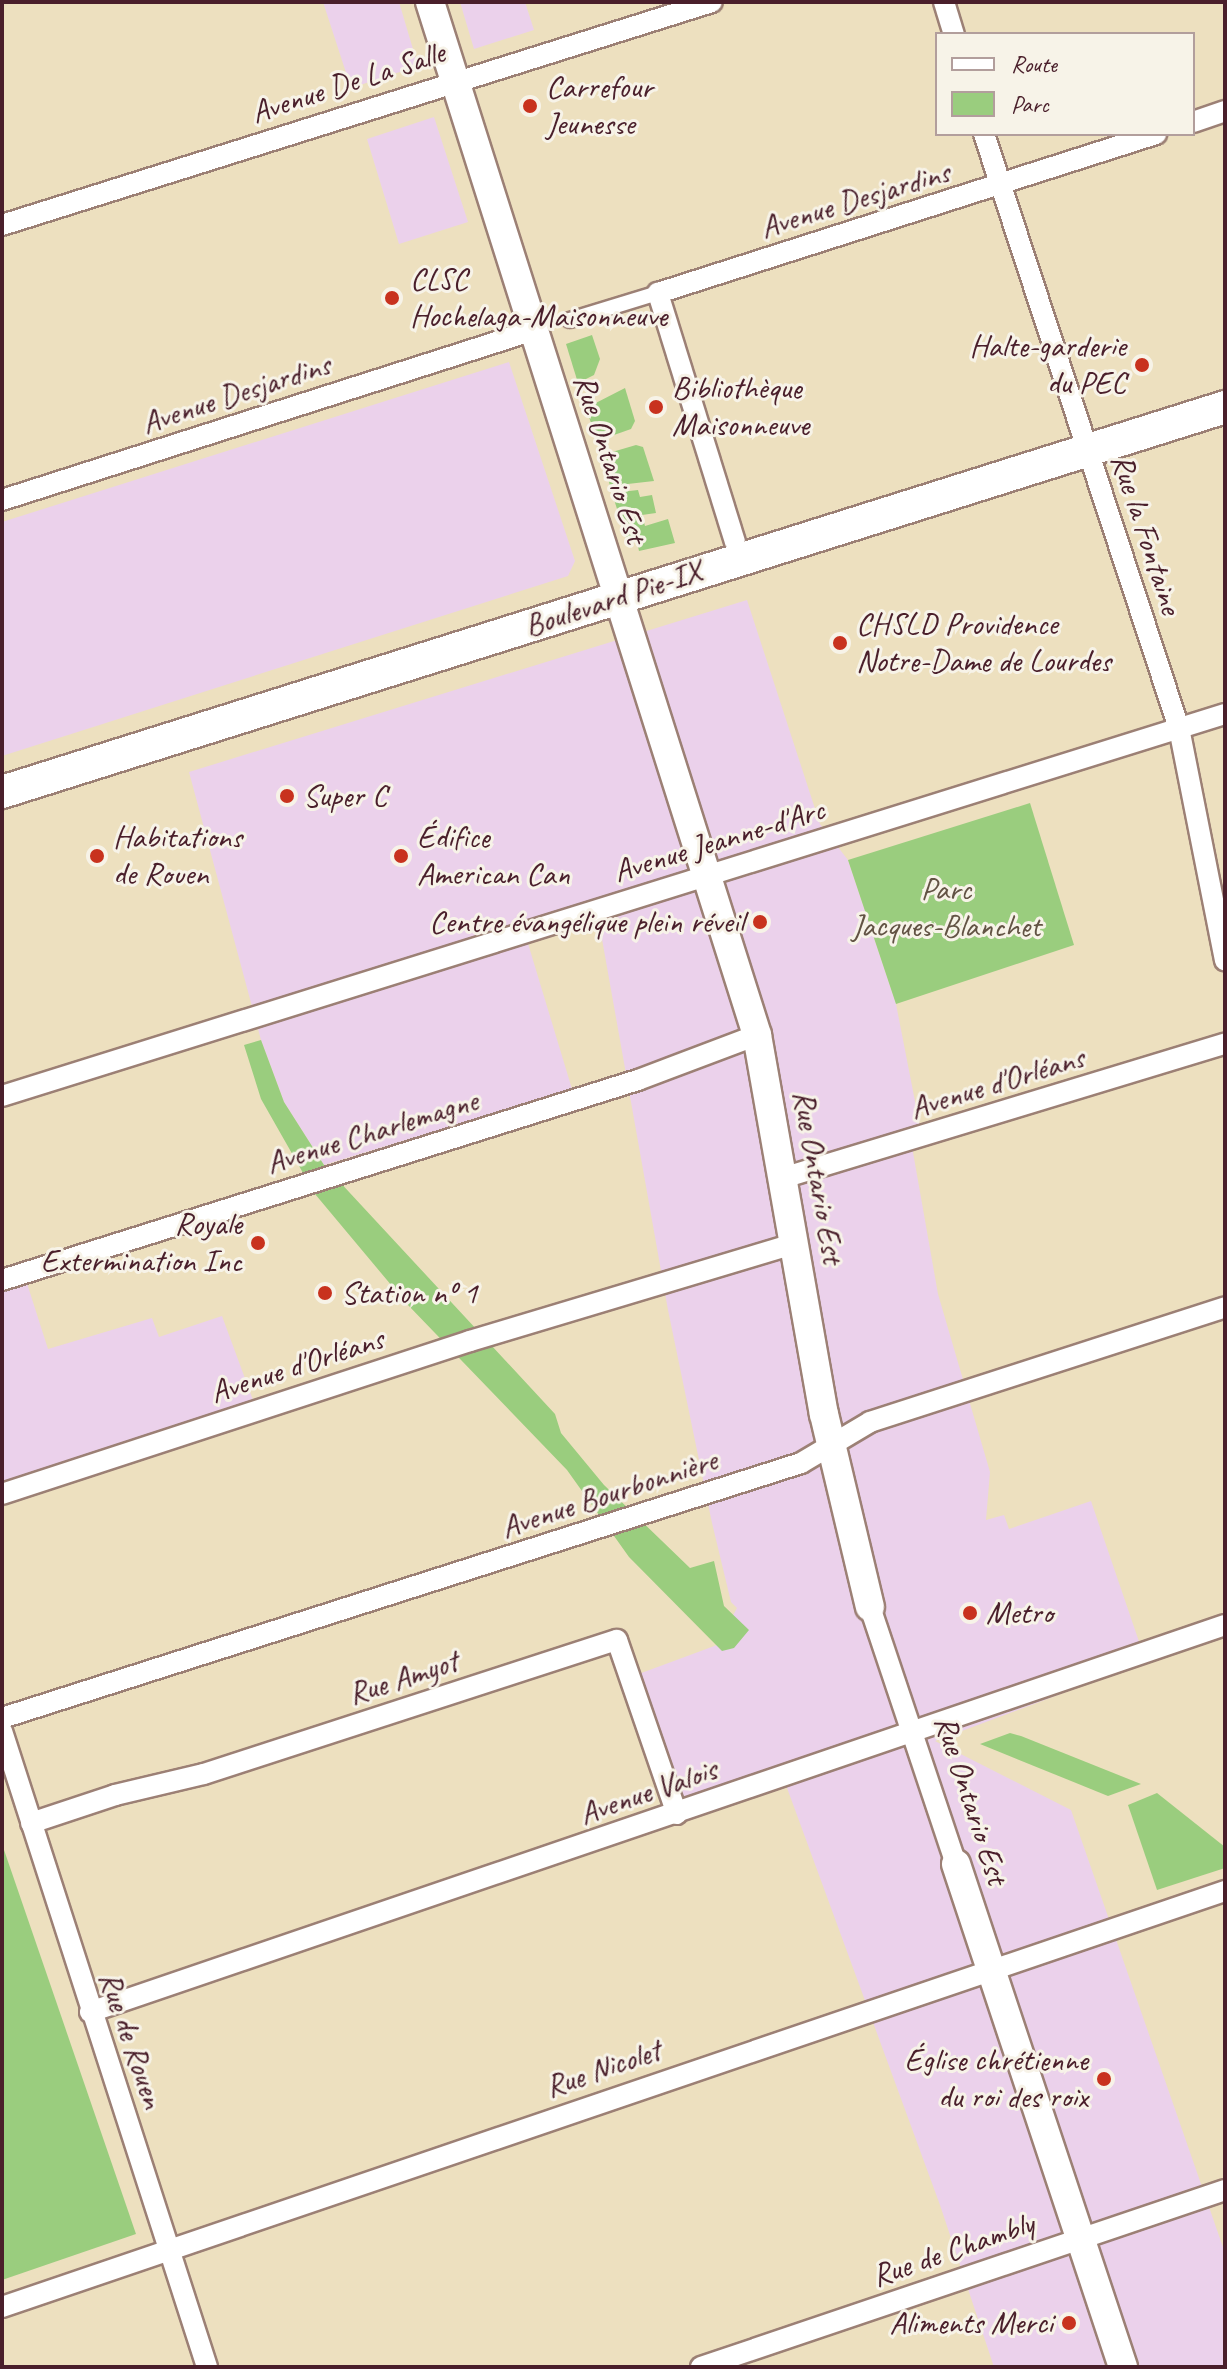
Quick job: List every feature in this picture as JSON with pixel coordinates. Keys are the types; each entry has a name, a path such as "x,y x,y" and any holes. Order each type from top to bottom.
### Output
{"main road":[{"name":"Rue Ontario Est","path":"430,2 757,1035 786,1177 832,1446 870,1607"},
{"name":"Boulevard Pie-IX","path":"2,792 616,590 1084,442 1225,388"},
{"name":"Boulevard Pie-IX","path":"2,772 616,590 735,542 1084,442 1225,407"},
{"name":"Rue Ontario Est","path":"956,1864 1123,2367"}],"street":[{"name":"Avenue De La Salle","path":"2,225 712,2"},
{"path":"944,2 953,32"},
{"path":"1195,121 1225,111"},
{"name":"Rue la Fontaine","path":"985,136 1179,728 1225,960"},
{"name":"Avenue Desjardins","path":"570,320 1150,136"},
{"path":"658,293 735,542"},
{"name":"Avenue Desjardins","path":"2,500 534,330"},
{"name":"Avenue Jeanne-d'Arc","path":"2,1096 1225,714"},
{"name":"Avenue Charlemagne","path":"2,1280 638,1080 757,1035"},
{"name":"Avenue d'Orléans","path":"786,1177 1225,1044"},
{"name":"Avenue d'Orléans","path":"2,1494 470,1341 796,1243"},
{"name":"Avenue Bourbonnière","path":"2,1718 806,1462 870,1422 1225,1307"},
{"name":"Rue Ontario Est","path":"870,1607 956,1864"},
{"name":"Avenue Valois","path":"90,2012 1225,1625"},
{"name":"Rue Amyot","path":"31,1823 115,1795 204,1774 617,1640 677,1814"},
{"name":"Rue de Rouen","path":"2,1731 90,2012 207,2367"},
{"name":"Rue Nicolet","path":"2,2307 990,1968 1225,1891"},
{"name":"Rue de Chambly","path":"701,2367 1225,2190"}],"shaded area":[{"path":"323,2 399,2 418,66 351,88"},
{"path":"460,2 525,2 534,30 474,49"},
{"path":"434,117 468,222 399,244 367,139"},
{"path":"509,362 575,561 568,576 2,756 2,522"},
{"path":"747,600 820,824 848,860 896,1004 922,1137 911,1141 938,1294 990,1472 986,1520 1004,1515 1009,1529 1091,1501 1146,1662 935,1741 1071,1810 1225,2253 1225,2367 994,2367 940,2205 783,1777 681,1819 636,1675 717,1645 737,1608 731,1602 712,1523 668,1310 597,911 523,927 572,1089 324,1165 284,1102 261,1040 189,772"},
{"path":"24,1274 48,1349 152,1318 159,1337 222,1316 257,1411 2,1497 2,1280"}],"green space":[{"path":"592,335 600,359 594,375 578,383 566,344"},
{"path":"625,388 635,421 631,429 597,441 586,408"},
{"path":"636,445 643,447 654,481 610,486 602,455"},
{"path":"638,490 640,497 652,495 656,513 642,515 645,526 668,519 675,543 639,551 637,542 628,544 612,493"},
{"name":"Parc Jacques-Blanchet","path":"1030,803 1074,945 896,1004 848,860"},
{"path":"261,1040 284,1102 324,1165 555,1414 561,1433 604,1485 690,1568 714,1561 724,1606 749,1630 734,1648 722,1651 629,1557 567,1470 407,1304 315,1194 261,1099 244,1045"},
{"path":"1010,1733 1141,1784 1108,1796 980,1744"},
{"path":"1157,1793 1225,1847 1225,1868 1157,1890 1128,1805"},
{"path":"2,1844 136,2234 2,2280"}],"place":[{"name":"Carrefour Jeunesse","path":"530,106"},
{"name":"CLSC Hochelaga-Maisonneuve","path":"392,298"},
{"name":"Halte-garderie du PEC","path":"1142,365"},
{"name":"Bibliothèque Maisonneuve","path":"656,407"},
{"name":"CHSLD Providence Notre-Dame de Lourdes","path":"840,643"},
{"name":"Super C","path":"287,796"},
{"name":"Habitations de Rouen","path":"97,856"},
{"name":"Édifice American Can","path":"401,856"},
{"name":"Centre évangélique plein réveil","path":"760,922"},
{"name":"Royale Extermination Inc","path":"258,1243"},
{"name":"Station nº 1","path":"325,1293"},
{"name":"Metro","path":"970,1613"},
{"name":"Église chrétienne du roi des roix","path":"1104,2079"},
{"name":"Aliments Merci","path":"1069,2323"}]}
